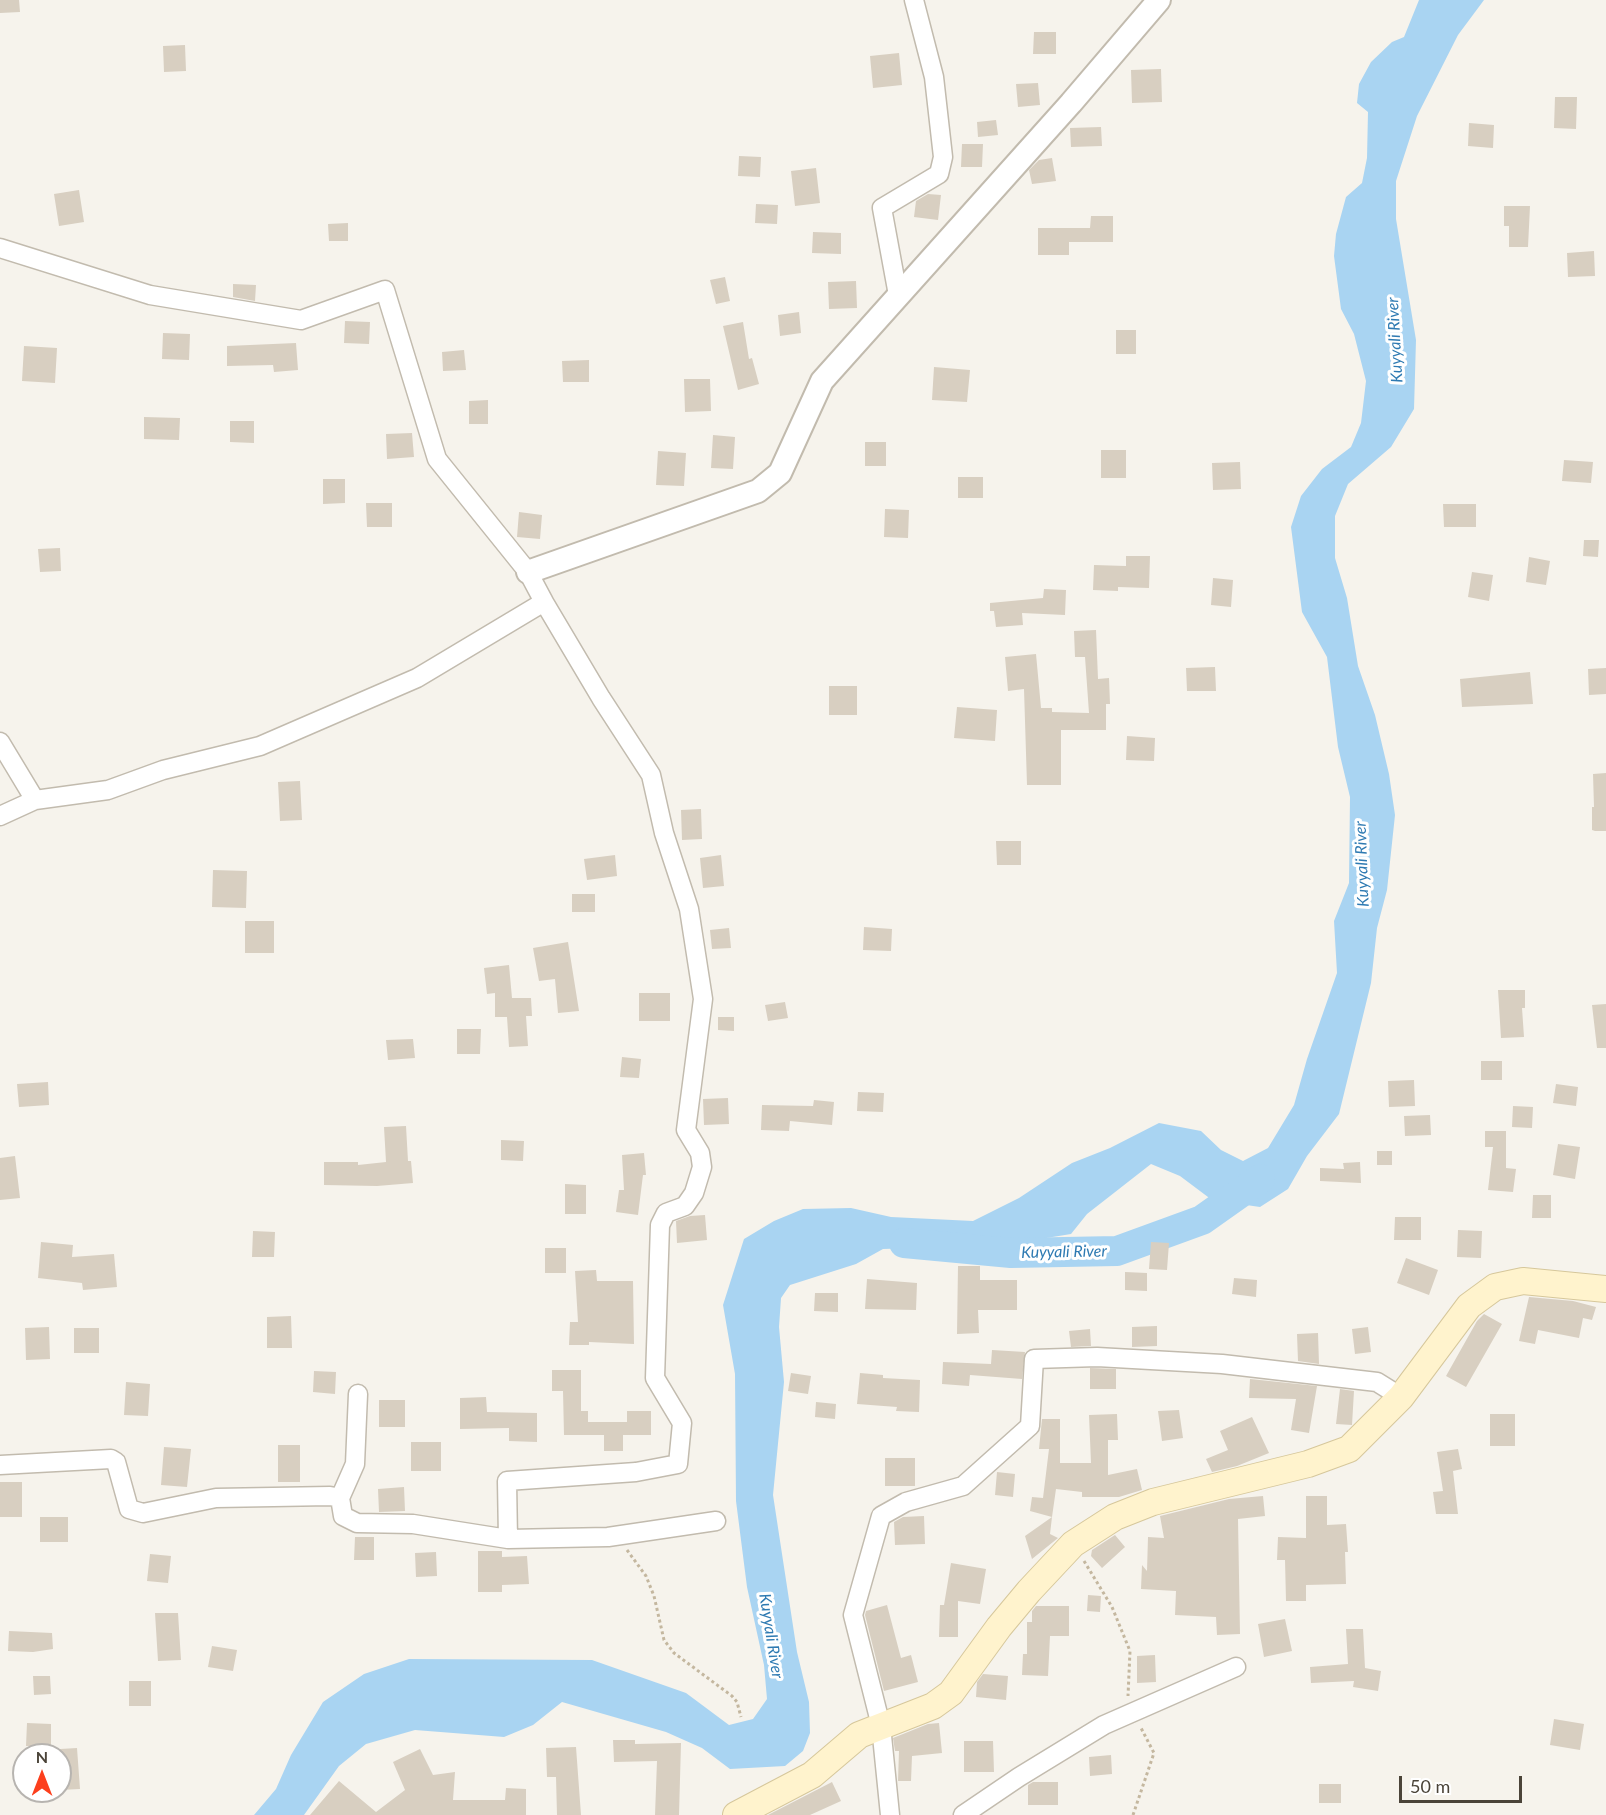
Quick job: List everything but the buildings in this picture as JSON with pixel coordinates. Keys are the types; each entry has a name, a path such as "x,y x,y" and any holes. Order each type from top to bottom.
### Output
{"main road":[{"path":"736,1815 812,1775 859,1735 933,1706 951,1693 999,1627 1073,1544 1115,1517 1153,1502 1308,1464 1349,1449 1401,1397 1469,1306 1495,1287 1523,1281 1606,1289"}],"street":[{"path":"898,295 882,208 939,174 943,157 934,77 914,0"},
{"path":"528,572 758,491 780,473 822,381 1071,103 1159,0"},
{"path":"0,248 150,295 301,320 385,290 437,459 528,572 600,698 651,774 664,833 689,909 703,999 686,1130 700,1153 702,1167 694,1193 685,1206 666,1213 660,1225 656,1378 682,1423 678,1464 636,1472 507,1481 508,1539"},
{"path":"0,816 35,800 108,790 163,770 260,746 417,678 544,602"},
{"path":"0,742 35,800"},
{"path":"890,1815 881,1726 853,1616 880,1516 906,1502 963,1486 1030,1426 1034,1359 1097,1358 1222,1364 1377,1382 1401,1397"},
{"path":"358,1394 355,1464 340,1498 343,1516 357,1523 403,1522 508,1539 620,1535 716,1521"},
{"path":"0,1465 111,1459 116,1462 129,1509 143,1513 216,1498 340,1498"},
{"path":"963,1815 1040,1763 1104,1725 1236,1667"}],"path":[{"path":"620,1535 630,1555 646,1576 654,1596 664,1640 674,1653 732,1696 737,1702 741,1717"},
{"path":"1073,1544 1112,1607 1130,1651 1128,1700 1154,1753 1133,1815"}],"water":[{"path":"1419,0 1484,0 1458,35 1417,116 1396,181 1396,219 1416,340 1414,409 1391,447 1348,484 1335,516 1335,558 1347,598 1358,666 1375,715 1389,774 1395,815 1387,890 1377,928 1371,983 1339,1114 1307,1156 1288,1189 1260,1207 1212,1200 1180,1176 1151,1164 1087,1214 1071,1234 1003,1245 883,1249 856,1264 790,1285 781,1298 779,1327 784,1382 773,1495 797,1652 809,1702 810,1733 803,1751 785,1766 730,1769 702,1748 666,1732 562,1702 533,1725 504,1737 415,1730 366,1744 339,1766 304,1815 254,1815 276,1789 291,1755 323,1702 364,1674 409,1659 592,1660 686,1693 729,1725 753,1719 767,1699 764,1665 747,1587 736,1501 735,1374 723,1305 744,1239 774,1221 803,1209 851,1208 891,1217 973,1221 1019,1198 1072,1163 1110,1148 1159,1123 1201,1131 1221,1150 1243,1161 1268,1148 1294,1105 1307,1059 1337,973 1334,921 1349,883 1350,797 1338,747 1327,657 1302,612 1291,527 1301,496 1322,469 1351,447 1361,423 1366,381 1354,334 1341,309 1334,256 1336,234 1346,197 1362,183 1367,158 1368,112 1357,103 1359,84 1371,62 1392,42 1404,37"}],"waterway":[{"name":"Kuyyali River","path":"904,1243 1011,1253 1117,1251 1202,1220 1260,1179"}]}
